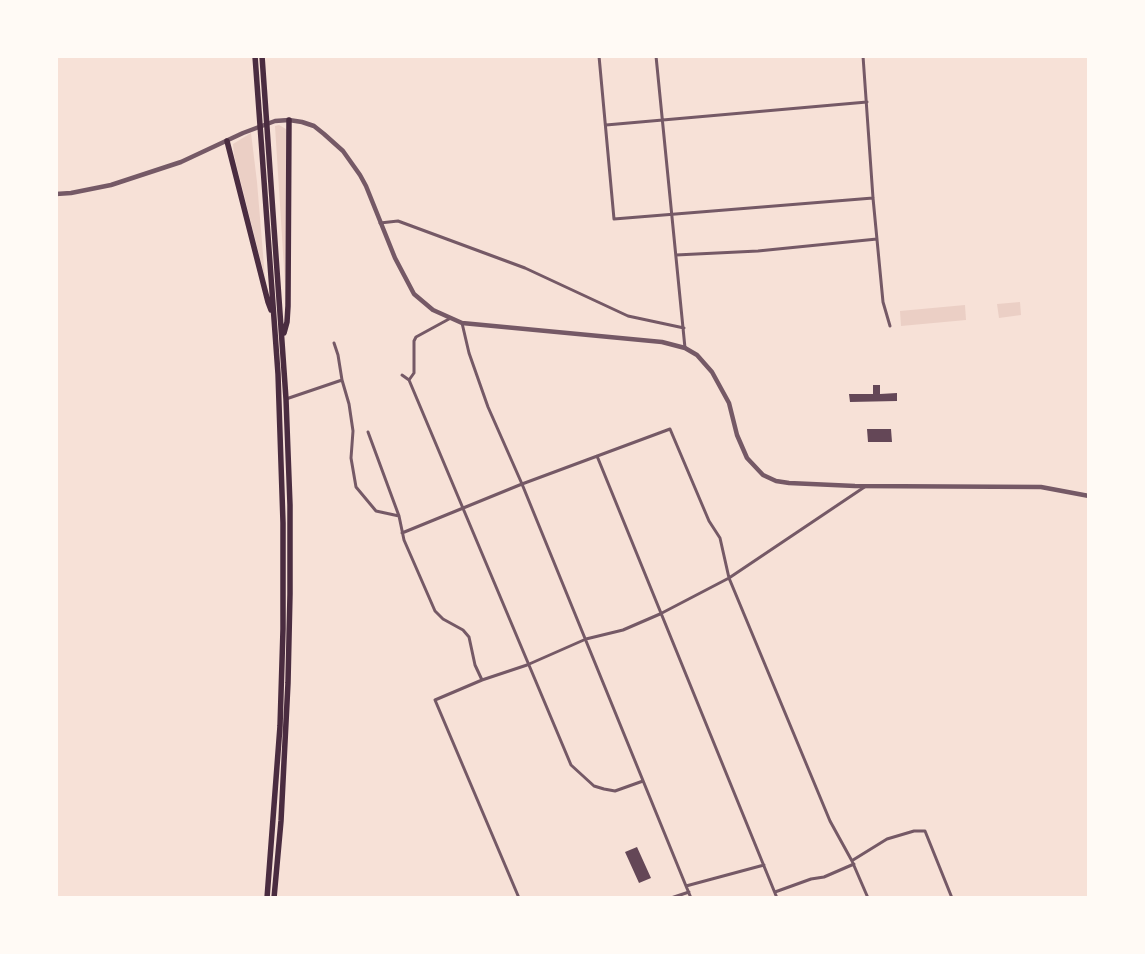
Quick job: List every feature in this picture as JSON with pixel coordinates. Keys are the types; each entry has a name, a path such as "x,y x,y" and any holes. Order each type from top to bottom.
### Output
{"highway":[{"path":"255,56 261,90 281,442 283,619 280,726 267,898"},
{"path":"260,79 262,56"},
{"path":"282,338 287,322 288,306 289,120"},
{"path":"227,141 268,302 274,316"},
{"path":"265,151 286,398 290,545 289,673 281,821 274,898"}],"street":[{"path":"599,56 614,219 873,198"},
{"path":"656,56 686,348"},
{"path":"863,56 873,198 883,302 890,326"},
{"path":"606,125 867,102"},
{"path":"56,194 81,192 111,185 181,162 253,128 275,121 289,120 314,126 343,151 366,186 394,258 414,294 433,310 449,319 462,323 662,342 686,348 697,355 712,372 728,403 737,435 747,458 763,476 789,484 1041,487 1089,496"},
{"path":"380,223 398,221 525,268 628,316 684,328"},
{"path":"676,255 758,251 877,240"},
{"path":"409,380 414,373 414,341 416,337 449,319"},
{"path":"462,323 469,353 488,407 522,484 692,898"},
{"path":"334,343 349,404 353,431 351,458 356,487 376,512 399,516"},
{"path":"402,375 409,380 571,765 594,786 604,789 615,791 643,781"},
{"path":"286,398 342,380"},
{"path":"402,533 522,484 670,429 710,521 720,538 729,578 830,821 853,862 868,898"},
{"path":"368,432 399,516 402,533 435,611 442,619 463,630 469,637 475,665 482,680"},
{"path":"596,456 777,898"},
{"path":"519,898 435,700 482,680 528,665 586,639 623,630 660,614 729,578 867,486"},
{"path":"775,892 811,879 824,877 853,862 887,839 914,831 925,831 952,898"},
{"path":"686,886 764,865"},
{"path":"670,898 689,892"}],"shaded area":[{"path":"279,125 286,129 287,133 285,284 275,126"},
{"path":"251,133 265,278 234,155 233,144"},
{"path":"1020,302 1021,315 999,318 997,304"},
{"path":"965,305 966,320 901,326 900,311"}],"building":[{"path":"873,385 880,385 880,394 897,393 897,401 850,402 849,394 873,394"},
{"path":"867,429 891,429 892,442 868,442"},
{"path":"637,847 651,878 639,883 625,852"}]}
